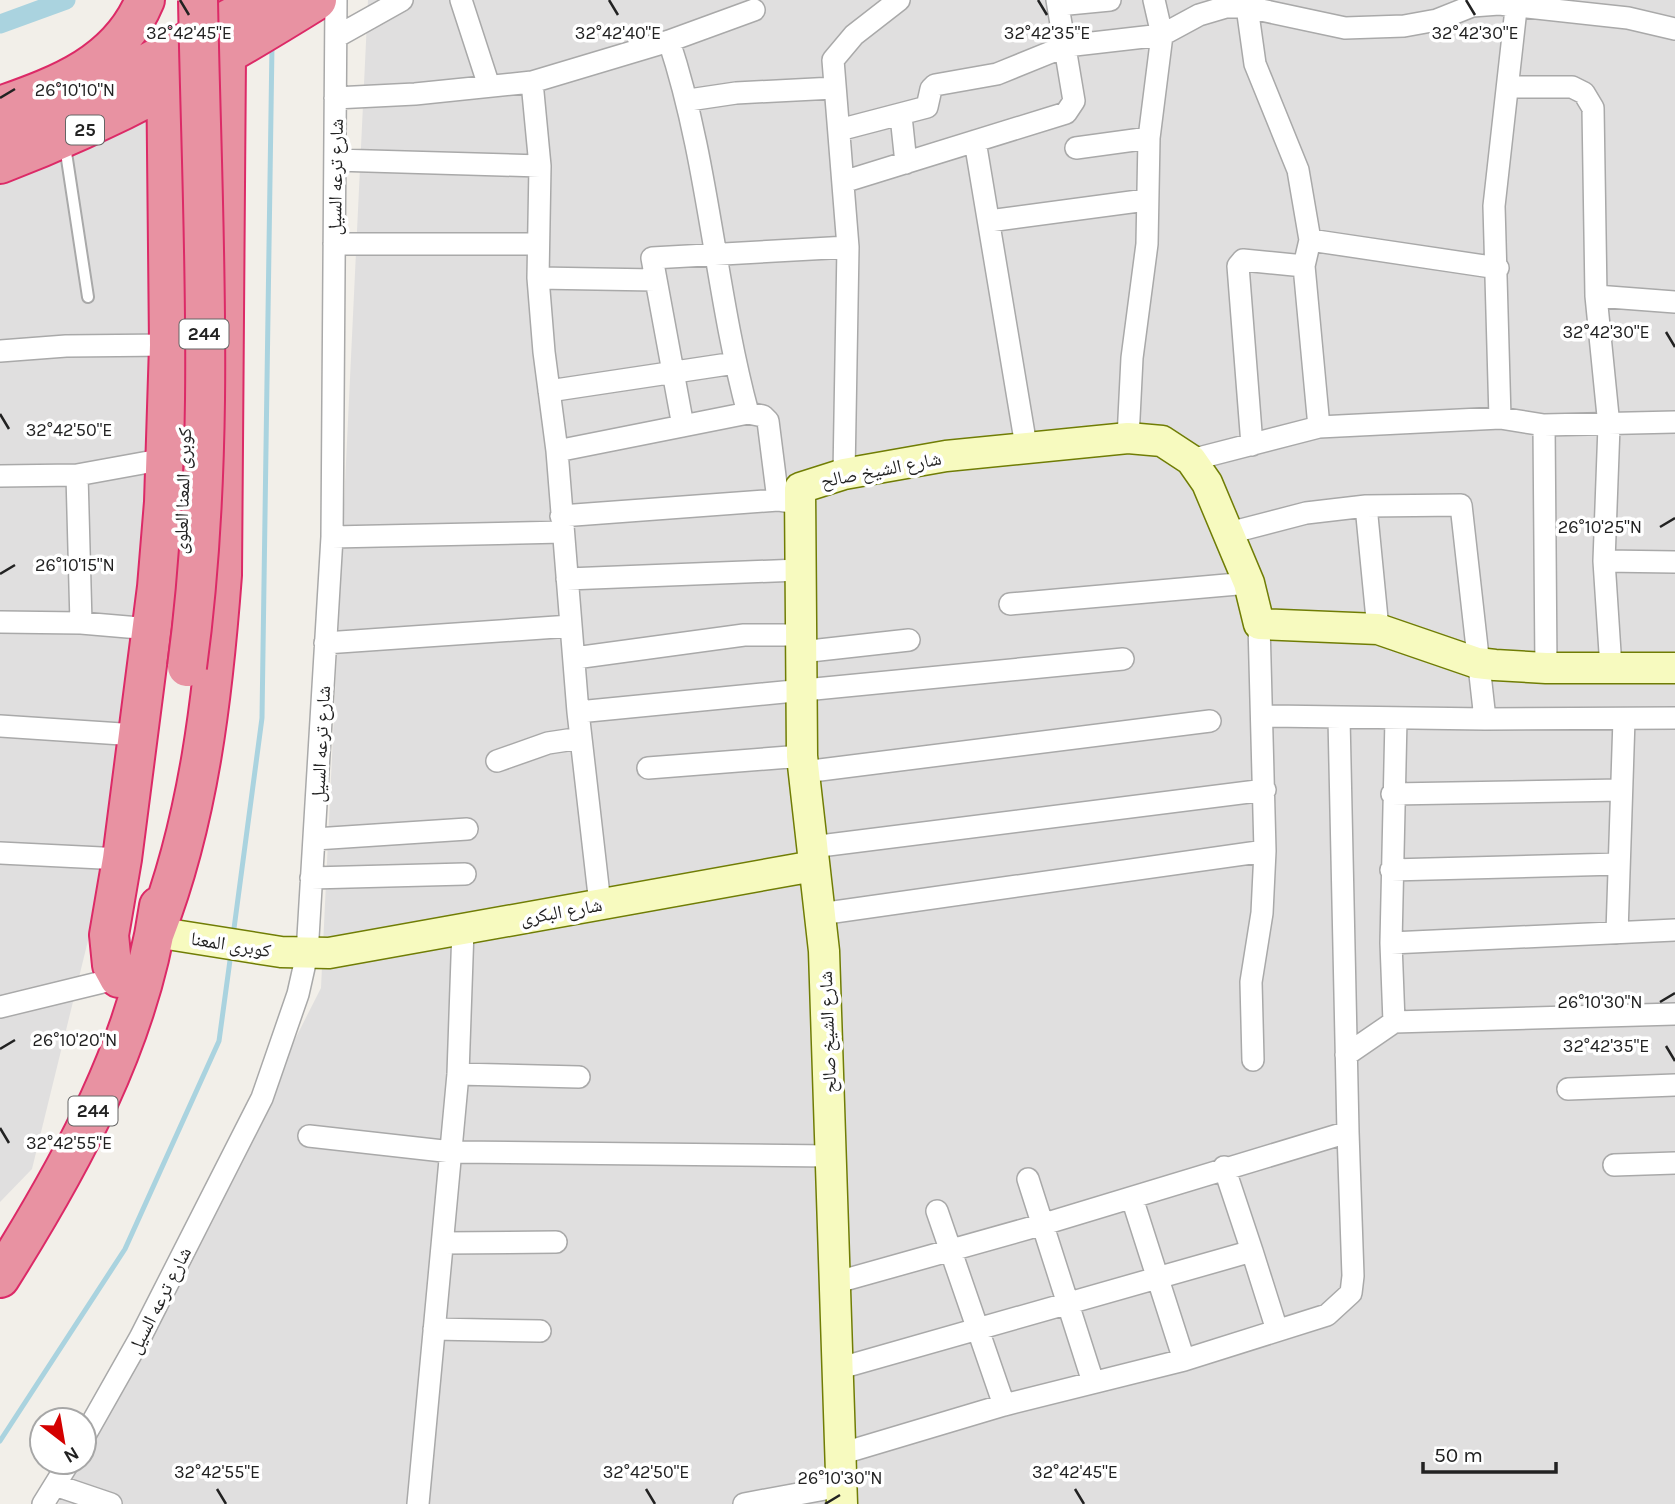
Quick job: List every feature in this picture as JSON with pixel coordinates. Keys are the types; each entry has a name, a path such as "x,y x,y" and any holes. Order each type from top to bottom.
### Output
{"highway":[{"path":"0,106 56,86 83,72 107,54 128,31 145,0"},
{"name":"كوبرى المعنا العلوى","path":"155,932 178,666 185,477 174,0"},
{"name":"25","path":"0,164 64,139 167,72 215,27 264,0"},
{"name":"25","path":"215,27 317,0"},
{"path":"155,932 178,867 186,833 218,627 222,575 215,27"},
{"name":"كوبرى المعنا العلوى","path":"119,978 139,890 178,666 200,562 215,27"},
{"path":"119,978 108,950 122,859 161,544 169,345 167,72"},
{"name":"25","path":"0,135 90,94 167,72"},
{"name":"244","path":"0,1278 64,1170 106,1084 125,1036 155,932"},
{"name":"244","path":"0,1239 43,1164 77,1094 119,978"}],"street":[{"name":"شارع ترعه السيل","path":"98,1412 140,1338 262,1097 298,993 294,953 311,878 331,537 337,0"},
{"path":"336,37 402,0"},
{"path":"461,0 489,86"},
{"path":"844,474 848,247 832,60 840,48 899,0"},
{"path":"842,182 1060,115 1070,109 1074,101 1057,2 1110,0"},
{"path":"1128,438 1132,358 1147,244 1149,138 1162,34 1154,0"},
{"path":"839,130 901,116 927,107 931,89 936,85 986,77 1066,46 1162,34 1214,8 1247,7 1345,28 1405,26 1434,10 1499,4 1628,9 1675,29"},
{"path":"1500,418 1498,268 1494,206 1516,4"},
{"path":"1247,7 1255,64 1298,170 1310,240 1304,266 1319,427"},
{"path":"335,97 532,82 669,41 754,10"},
{"path":"669,41 689,100 714,254 735,363 748,414"},
{"path":"532,82 540,166 538,278 557,451 578,712 600,904"},
{"path":"1508,87 1572,87 1584,93 1593,108 1596,296 1609,426 1604,561 1611,668"},
{"path":"689,100 736,93 834,88"},
{"path":"901,116 906,163"},
{"path":"1076,148 1149,138"},
{"path":"975,141 1026,446"},
{"path":"335,160 540,166"},
{"path":"989,221 1146,200"},
{"path":"1310,240 1498,268"},
{"path":"334,244 538,244"},
{"path":"683,426 671,373 652,258 848,247"},
{"path":"1252,445 1238,266 1243,260 1304,266"},
{"path":"538,278 655,281"},
{"path":"1596,296 1675,302"},
{"path":"0,351 66,346 169,345"},
{"path":"549,391 735,363"},
{"path":"331,537 562,524 788,502 768,421 763,416 748,414 557,451"},
{"path":"1191,460 1319,427 1500,418 1544,425 1609,426 1675,422"},
{"path":"1544,425 1545,668"},
{"name":"شارع الشيخ صالح","path":"841,1495 824,951 803,764 799,570 788,502 802,486 844,474 946,456 1128,438 1163,441 1191,460 1207,483 1229,533 1249,583 1259,624 1264,716 1265,851 1264,898 1251,982 1253,1059"},
{"path":"0,476 77,475 165,459"},
{"path":"77,475 81,623"},
{"path":"1229,533 1306,513 1366,506 1461,505 1485,719"},
{"path":"1366,506 1378,629"},
{"path":"1604,561 1675,562"},
{"path":"567,579 799,570"},
{"path":"1010,604 1249,583"},
{"path":"0,622 81,623 151,629"},
{"path":"1259,624 1378,629 1477,663 1545,668 1675,667"},
{"path":"325,643 571,626"},
{"path":"575,658 744,635 800,643 909,640"},
{"path":"578,712 1123,659"},
{"path":"1264,716 1396,719 1675,718"},
{"path":"840,1454 1004,1405 1184,1360 1327,1315 1351,1293 1354,1255 1348,1132 1339,718"},
{"path":"1394,1023 1391,870 1396,719"},
{"path":"1617,933 1624,719"},
{"path":"648,768 803,764 1210,721"},
{"path":"0,726 137,735"},
{"path":"497,761 548,743 581,738"},
{"path":"813,856 1265,790"},
{"path":"1392,794 1621,790"},
{"path":"314,839 467,829"},
{"path":"820,914 1265,851"},
{"path":"0,853 122,859"},
{"name":"شارع البكرى","path":"294,953 329,953 600,904 813,856"},
{"path":"1391,870 1618,864"},
{"path":"311,878 465,874"},
{"path":"418,1504 452,1152 458,1074 463,929"},
{"path":"1391,943 1675,930"},
{"name":"كوبرى المعنا","path":"155,932 294,953"},
{"path":"0,1007 119,978"},
{"path":"1346,1055 1394,1023 1675,1014"},
{"path":"458,1074 579,1077"},
{"path":"1568,1089 1675,1085"},
{"path":"834,1283 1044,1224 1224,1167 1348,1132"},
{"path":"309,1136 452,1152 830,1156"},
{"path":"1614,1165 1675,1163"},
{"path":"1224,1167 1277,1330"},
{"path":"1028,1179 1093,1382"},
{"path":"1132,1198 1184,1360"},
{"path":"937,1211 1004,1405"},
{"path":"443,1243 556,1242"},
{"path":"837,1369 1252,1251"},
{"path":"434,1329 540,1331"},
{"path":"43,1504 60,1476"},
{"path":"55,1485 111,1504"},
{"path":"744,1504 841,1495"}],"lane":[{"path":"64,139 88,297"}],"shaded area":[{"path":"368,0 1675,0 1675,1504 58,1504 73,1476 98,1476 98,1427 321,988"},
{"path":"51,75 149,123 151,374 136,643 95,912 32,1169 0,1202 0,91"}],"waterway":[{"path":"0,24 66,0"},
{"path":"233,936 262,718 272,45"},
{"path":"0,1441 125,1249 219,1041 231,953"}]}
